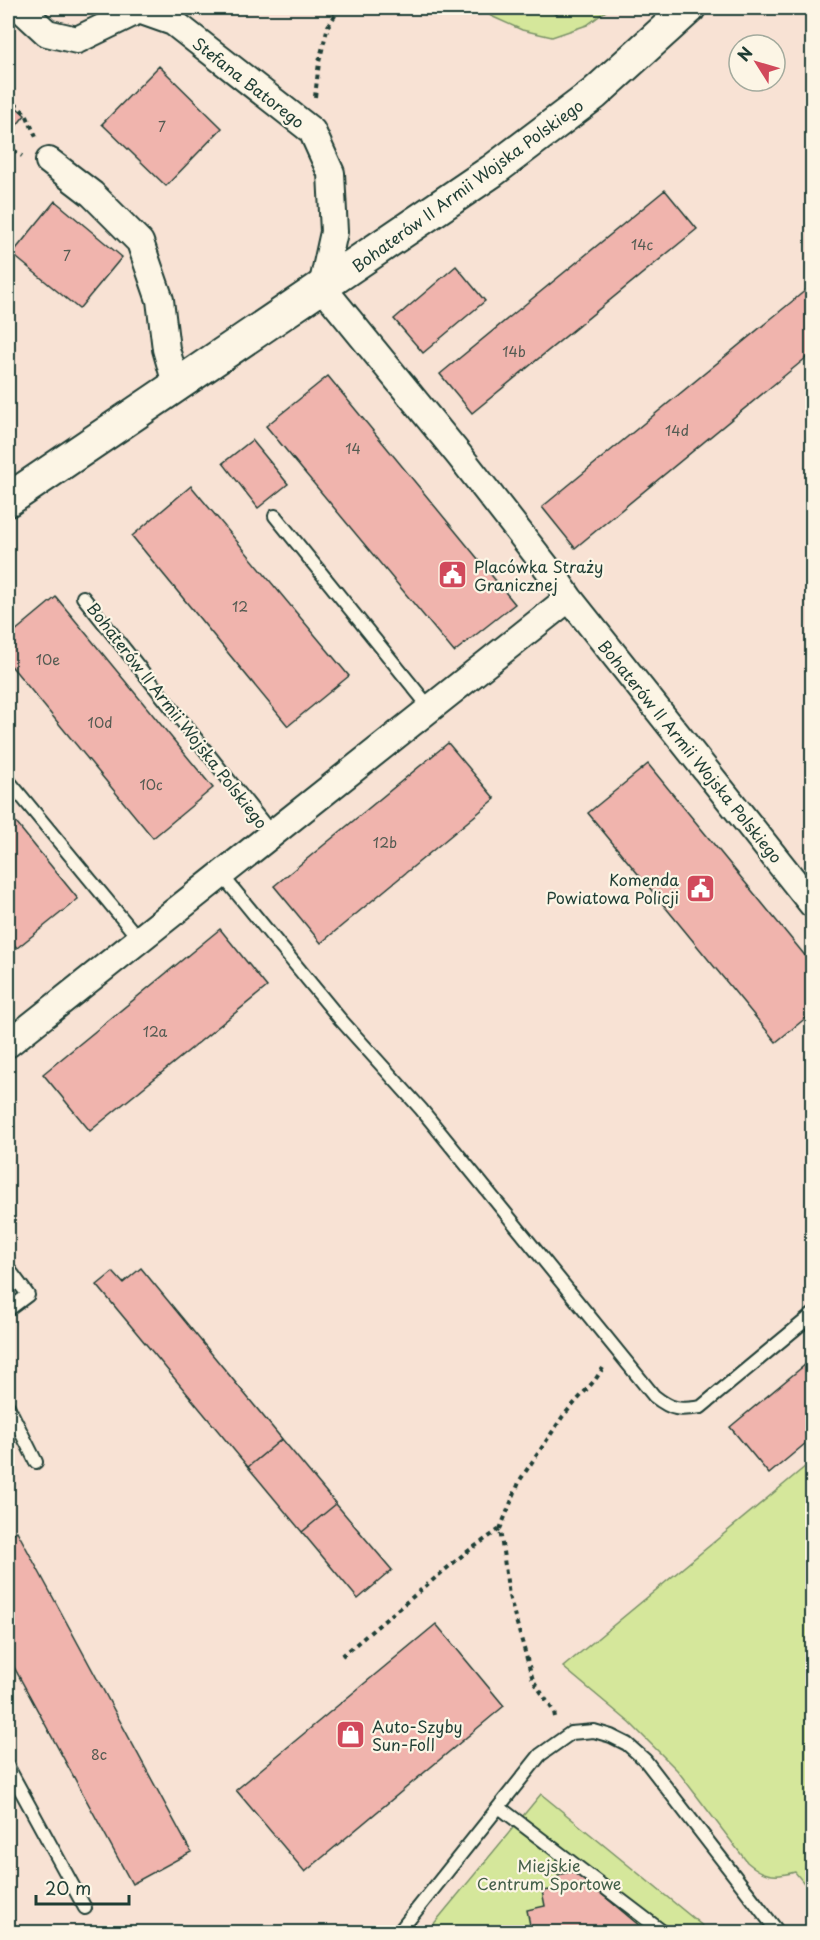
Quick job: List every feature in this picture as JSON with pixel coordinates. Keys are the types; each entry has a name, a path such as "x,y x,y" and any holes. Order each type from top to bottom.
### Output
{"street":[{"name":"Stefana Batorego","path":"20,8 47,33 77,40 140,9 173,22 312,131 331,173 334,232 322,287"},
{"name":"Bohaterów II Armii Wojska Polskiego","path":"8,500 492,171 594,94 689,8"},
{"path":"49,161 92,194 140,242 160,300 166,349 176,384"},
{"name":"Bohaterów II Armii Wojska Polskiego","path":"322,287 459,455 569,598 813,904"},
{"name":"Bohaterów II Armii Wojska Polskiego","path":"8,1044 569,598"}],"lane":[{"path":"275,516 430,708"},
{"name":"Bohaterów II Armii Wojska Polskiego","path":"83,597 272,834"},
{"path":"8,780 139,939"},
{"path":"221,874 340,1019 421,1109 654,1396 667,1406 681,1410 701,1407 813,1315"},
{"path":"8,1268 28,1295 8,1310"},
{"path":"8,1406 36,1462"},
{"path":"399,1932 540,1755 571,1733 594,1731 627,1744 645,1760 778,1932"},
{"path":"8,1767 85,1908"},
{"path":"499,1807 663,1932"}],"path":[{"path":"312,131 319,62 328,26 340,8"},
{"path":"545,8 556,13 574,8"},
{"path":"8,97 26,114 49,161"},
{"path":"559,1742 554,1712 533,1680 509,1596 500,1529 520,1480 563,1416 595,1380 615,1348"},
{"path":"342,1656 464,1554 500,1529"}],"green space":[{"path":"482,8 610,8 587,25 552,37 522,30 491,16"},
{"path":"812,1461 812,1893 795,1872 781,1875 764,1873 747,1862 677,1770 630,1723 563,1667"},
{"name":"Miejskie Centrum Sportowe","path":"541,1794 710,1932 427,1932"}],"building":[{"path":"159,66 222,128 166,186 102,124"},
{"path":"8,100 25,115 8,136"},
{"path":"665,190 697,229 472,413 440,374"},
{"path":"55,201 122,257 79,309 12,254"},
{"path":"456,266 485,301 423,353 394,319"},
{"path":"812,285 812,353 575,548 542,507"},
{"path":"328,376 515,604 454,652 266,426"},
{"path":"252,440 288,484 258,508 223,463"},
{"path":"191,486 349,676 288,726 132,536"},
{"path":"56,597 213,788 153,838 8,662 8,637"},
{"path":"448,743 495,799 321,943 274,886"},
{"name":"Komenda Powiatowa Policji","path":"648,764 812,964 812,1013 776,1042 588,813"},
{"path":"8,813 78,899 17,948 8,937"},
{"path":"220,929 267,987 90,1131 43,1074"},
{"path":"141,1268 282,1439 248,1467 97,1285 113,1272 123,1283"},
{"path":"812,1359 812,1438 769,1474 730,1427"},
{"path":"282,1439 336,1504 302,1532 248,1467"},
{"path":"336,1504 392,1570 358,1599 302,1532"},
{"path":"17,1531 191,1852 132,1884 8,1656 8,1536"},
{"path":"436,1624 504,1706 305,1872 236,1790"},
{"path":"574,1871 647,1932 512,1932 511,1927 530,1925 527,1910 545,1906 542,1891 561,1889 558,1875"}],"place":[{"name":"Placówka Straży Granicznej","path":"453,575"},
{"name":"Komenda Powiatowa Policji","path":"700,888"},
{"name":"Auto-Szyby Sun-Foll","path":"351,1735"}]}
